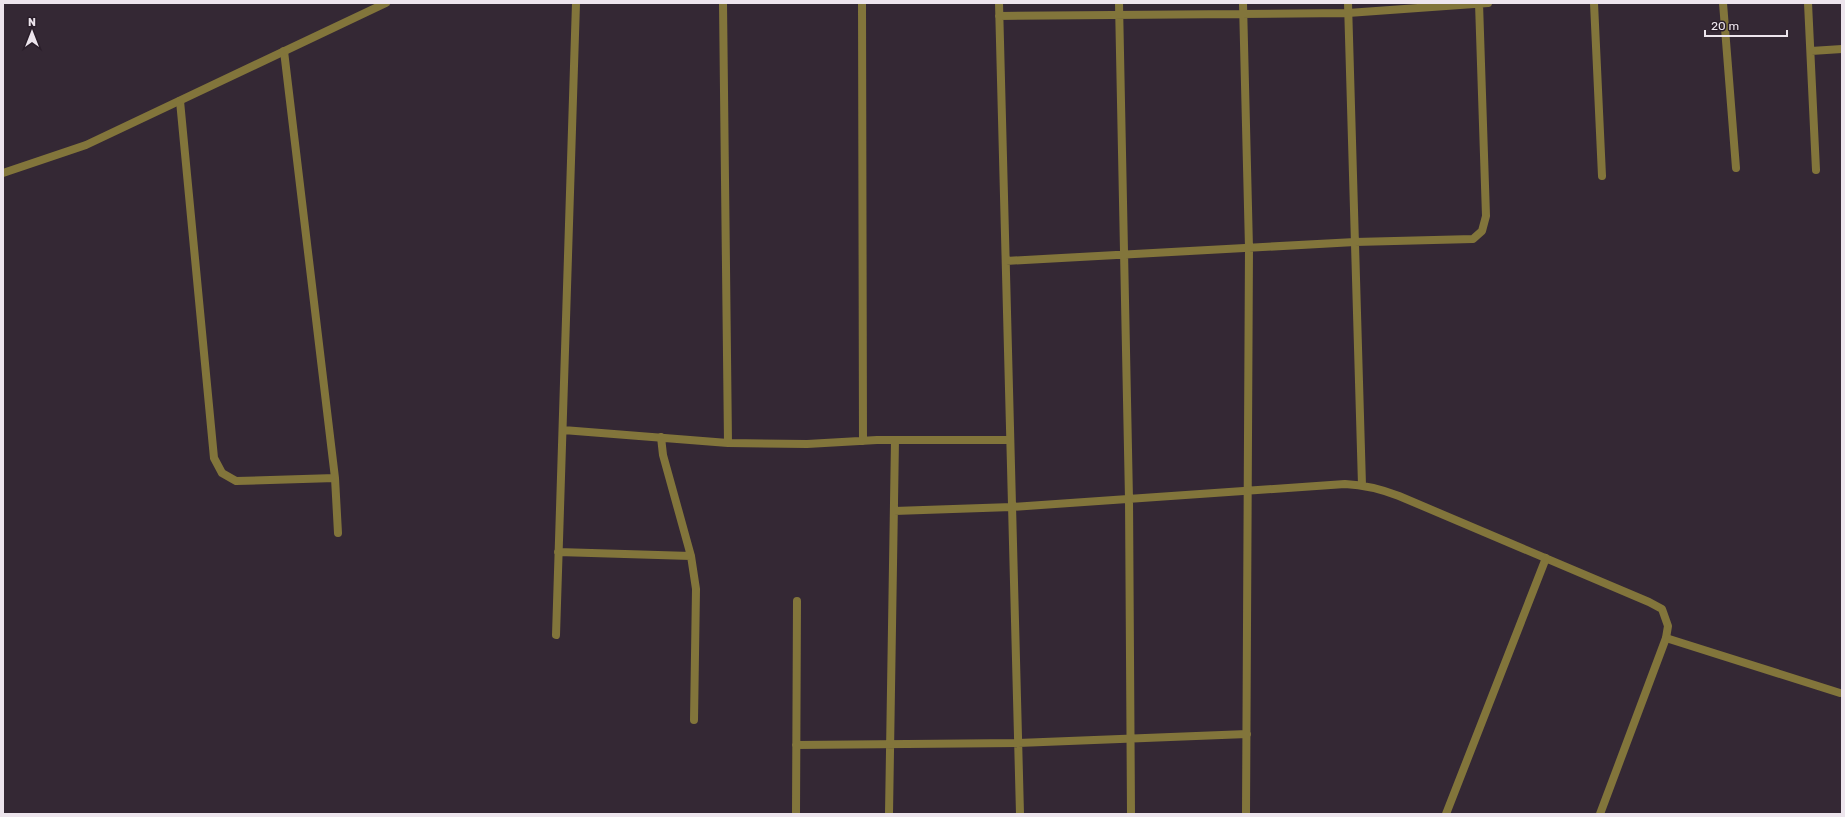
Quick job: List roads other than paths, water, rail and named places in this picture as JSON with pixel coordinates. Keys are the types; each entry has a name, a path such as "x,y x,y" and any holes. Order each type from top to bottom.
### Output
{"street":[{"path":"3,174 86,145 386,3"},
{"path":"556,635 576,3"},
{"path":"723,3 728,443"},
{"path":"862,3 863,441"},
{"path":"999,3 1020,814"},
{"path":"1119,3 1129,499 1131,814"},
{"path":"1242,3 1249,248 1249,491 1246,814"},
{"path":"1348,3 1362,485"},
{"path":"1006,261 1355,242 1473,239 1482,231 1486,216 1479,3"},
{"path":"999,16 1348,13 1488,3"},
{"path":"1594,3 1602,176"},
{"path":"1723,3 1736,168"},
{"path":"1808,3 1816,170"},
{"path":"1810,51 1842,49"},
{"path":"284,51 335,478 338,534"},
{"path":"180,101 214,458 222,473 236,481 335,478"},
{"path":"563,430 728,443 807,444 895,440 1010,440"},
{"path":"661,437 663,455 690,556 696,589 694,720"},
{"path":"889,814 895,440"},
{"path":"894,511 1012,508 1345,484 1362,485 1380,488 1546,558 1662,609 1668,626 1666,638 1600,814"},
{"path":"558,552 690,556"},
{"path":"1446,814 1546,558"},
{"path":"796,814 797,601"},
{"path":"1666,638 1840,693"},
{"path":"796,745 1018,743 1246,734"}]}
